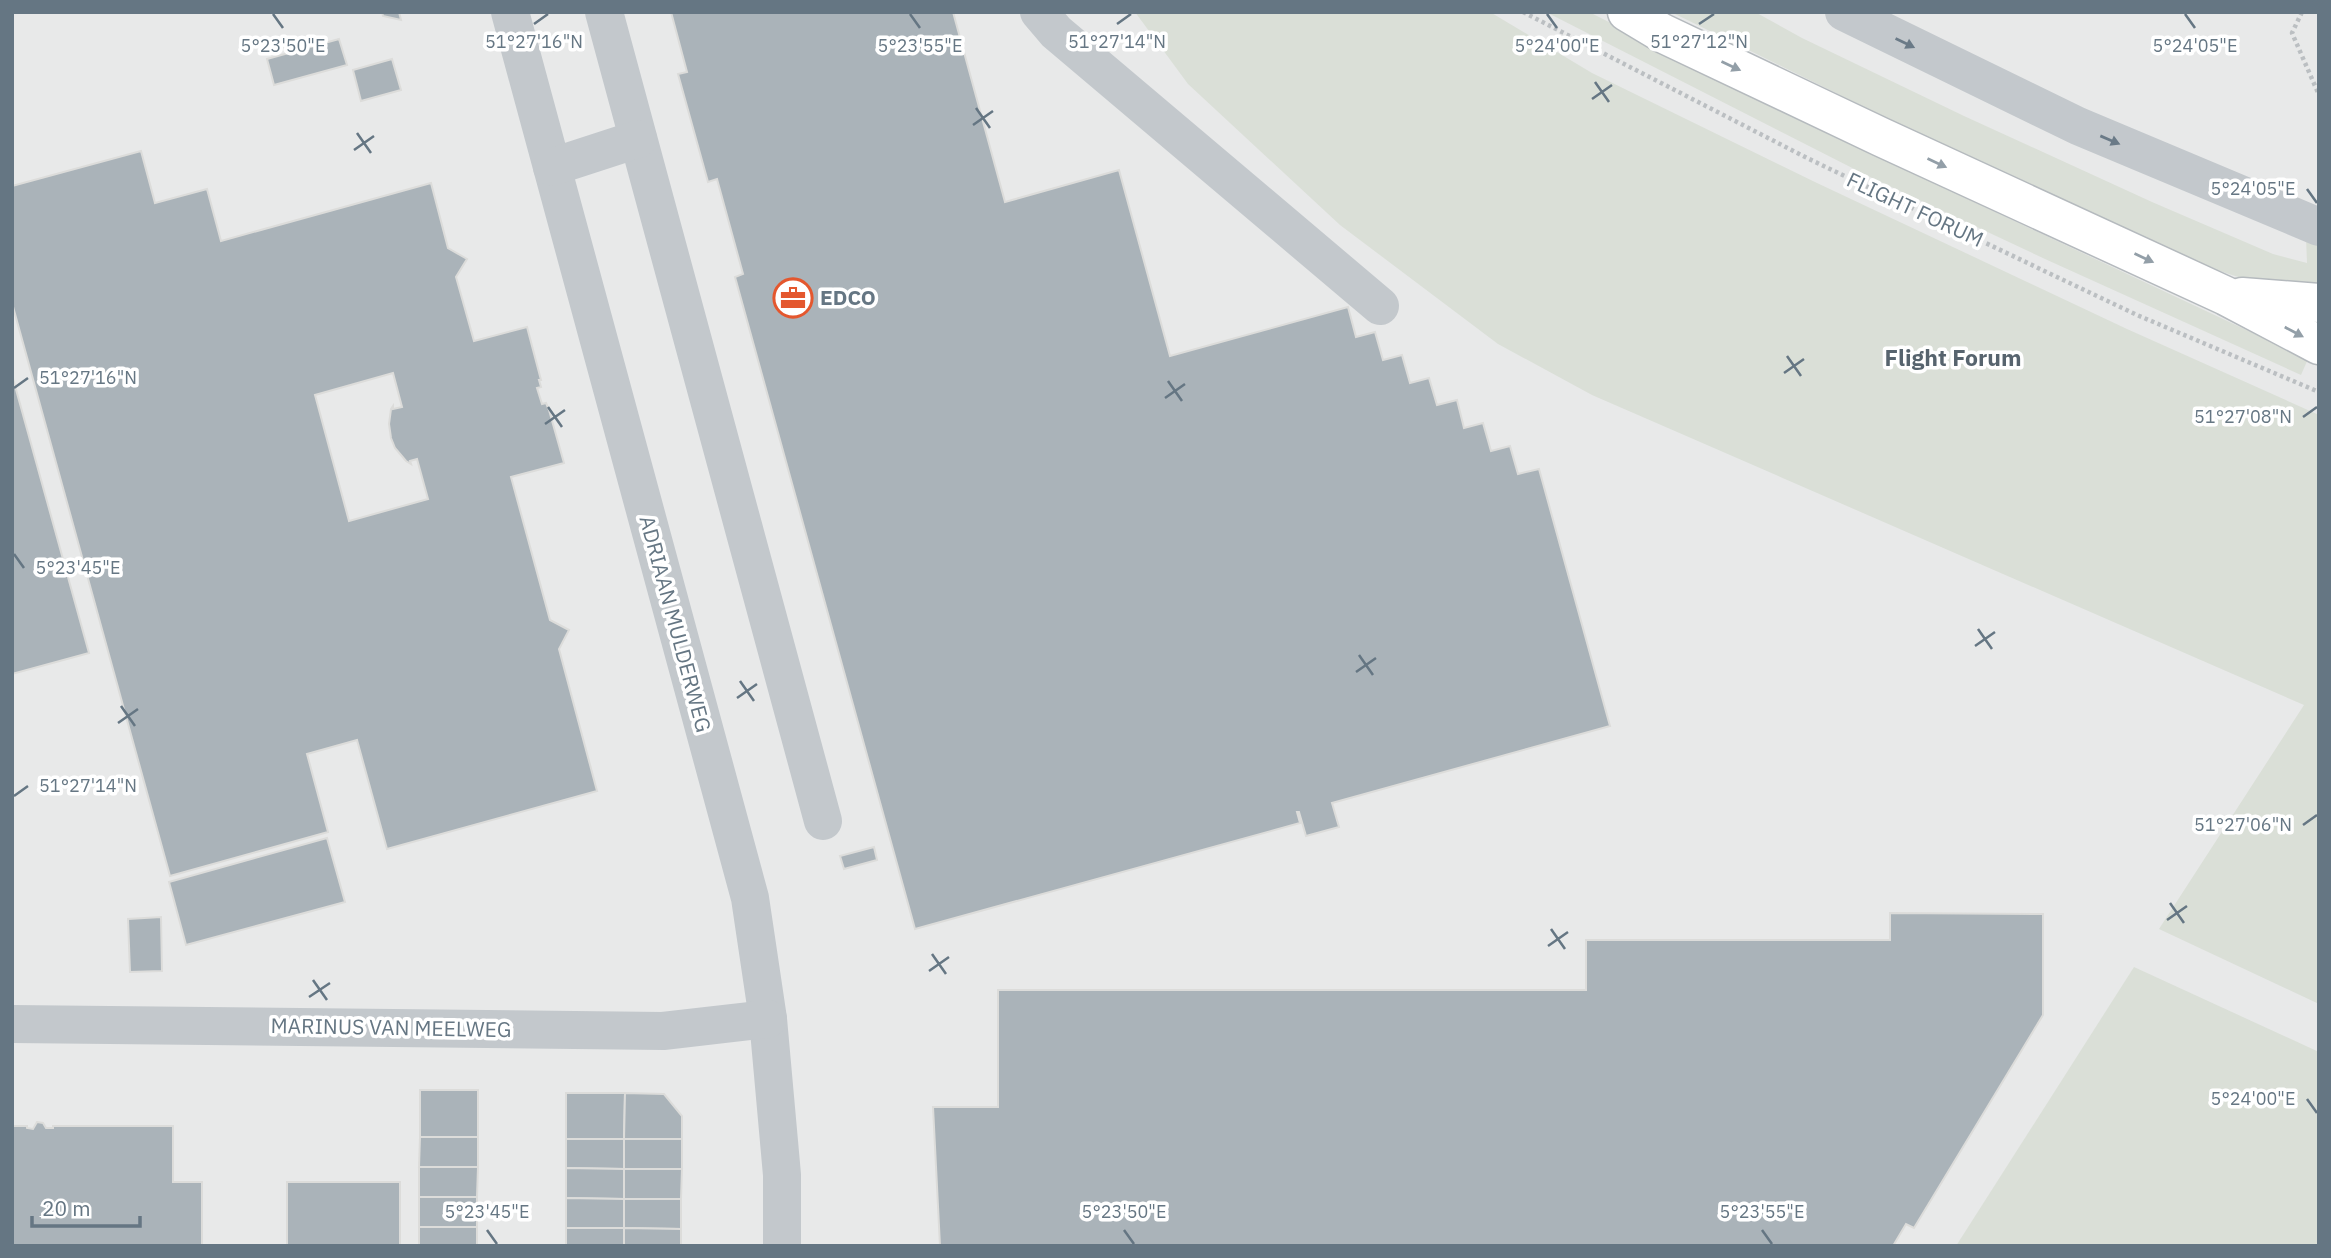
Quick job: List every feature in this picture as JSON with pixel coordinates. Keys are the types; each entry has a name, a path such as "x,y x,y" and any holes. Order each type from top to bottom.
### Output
{"main road":[{"path":"1627,12 1662,33 2226,296 2319,345"},
{"path":"2226,296 2319,303"}],"street":[{"name":"ADRIAAN MULDERWEG","path":"510,12 750,898 768,1019 782,1175 782,1246"},
{"path":"604,12 823,821"},
{"path":"1039,12 1056,32 1380,306"},
{"path":"1844,12 2078,125 2319,227"},
{"path":"552,167 638,139"},
{"name":"MARINUS VAN MEELWEG","path":"12,1024 663,1031 768,1019"}],"path":[{"name":"FLIGHT FORUM","path":"1523,12 1831,170 2137,315 2317,392 2319,383"},
{"path":"2301,12 2292,33 2319,95"}],"shaded area":[{"path":"12,12 2319,12 2319,1077 2006,1246 12,1246"},
{"path":"1135,12 1490,12 1592,73 1817,183 2127,329 2319,415 2319,1004 2159,929 2304,705 1592,395 1498,344 1340,225 1188,84"},
{"path":"1546,12 1589,12 1855,146 2308,359 2301,375 1868,176"},
{"path":"1671,12 1755,12 1802,38 1964,116 2273,254 2307,263 2306,237 2319,241 2319,294 2268,287 2193,262 1964,156"},
{"path":"2134,967 2319,1052 2319,1246 1956,1246"}],"building":[{"path":"382,12 399,12 401,20 383,16"},
{"path":"671,12 953,12 1005,202 1119,170 1170,356 1348,307 1356,337 1375,332 1383,360 1402,355 1410,383 1429,378 1437,405 1457,400 1464,428 1483,423 1491,451 1510,446 1518,474 1539,469 1610,726 1332,803 1339,827 1306,836 1297,812 1300,823 915,929 735,277 743,274 717,179 708,182 678,74 687,72"},
{"path":"339,39 347,65 274,85 267,59"},
{"path":"392,59 401,90 361,101 353,70"},
{"path":"141,151 155,203 207,189 221,241 431,183 448,248 467,259 456,277 474,341 527,327 541,380 541,387 537,388 542,404 546,403 549,410 564,463 511,477 550,620 569,630 559,649 597,791 387,849 357,740 307,754 328,832 170,876 12,303 12,186","holes":["393,373 402,407 393,409 393,406 391,409 391,438 395,448 406,461 411,464 410,461 417,459 428,499 349,521 315,395"]},
{"path":"12,375 89,653 12,674"},
{"path":"327,838 345,902 186,945 169,882"},
{"path":"874,847 877,860 844,869 840,856"},
{"path":"1890,913 2043,914 2043,1015 1914,1228 1906,1224 1893,1246 940,1246 933,1107 998,1107 998,990 1586,990 1586,940 1890,940"},
{"path":"161,917 162,971 130,972 128,919"},
{"path":"420,1090 478,1090 478,1137 420,1137"},
{"path":"566,1093 625,1093 624,1139 566,1139"},
{"path":"625,1093 664,1094 682,1116 682,1139 624,1139"},
{"path":"37,1122 43,1123 46,1128 173,1126 173,1182 202,1182 202,1246 12,1246 12,1126 27,1126 33,1129"},
{"path":"420,1137 478,1137 478,1167 419,1167"},
{"path":"566,1139 624,1139 624,1169 566,1168"},
{"path":"624,1139 682,1139 682,1169 624,1169"},
{"path":"419,1167 478,1167 477,1197 419,1197"},
{"path":"566,1168 624,1169 624,1199 566,1198"},
{"path":"624,1169 682,1169 681,1199 624,1199"},
{"path":"287,1182 400,1182 400,1246 287,1246"},
{"path":"419,1197 477,1197 477,1227 419,1227"},
{"path":"566,1198 624,1199 624,1228 566,1228"},
{"path":"624,1199 681,1199 681,1229 624,1228"},
{"path":"419,1227 477,1227 477,1246 419,1246"},
{"path":"566,1228 624,1228 624,1246 566,1246"},
{"path":"624,1228 681,1229 681,1246 624,1246"}],"place":[{"name":"EDCO","path":"793,298"}],"district":[{"name":"Flight Forum","path":"1953,358"}]}
